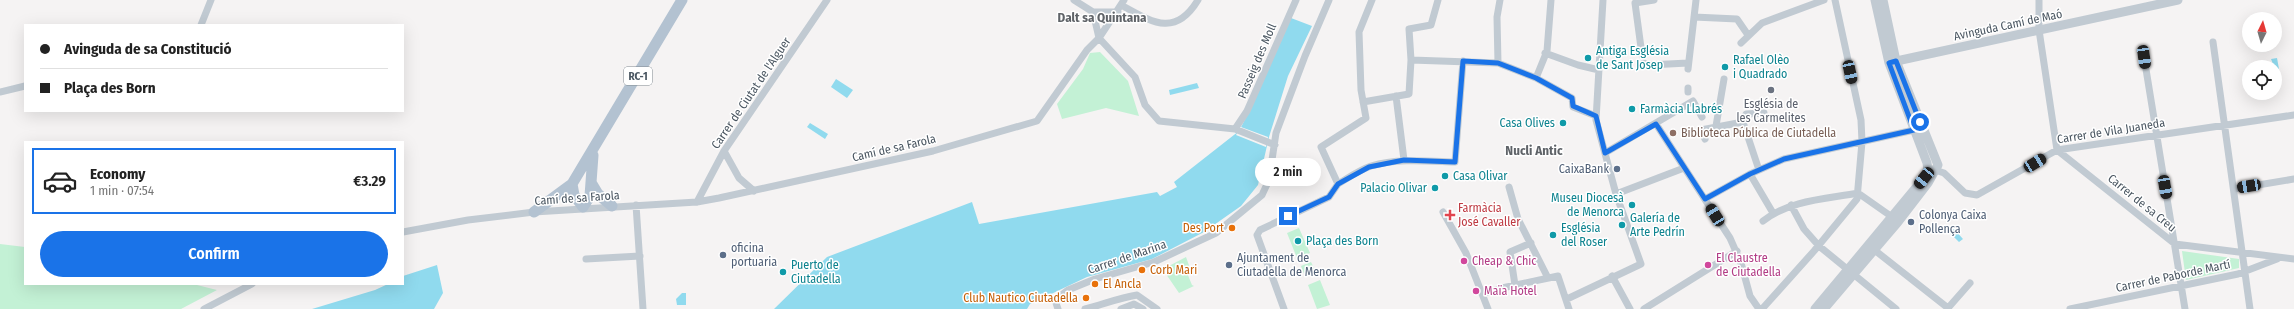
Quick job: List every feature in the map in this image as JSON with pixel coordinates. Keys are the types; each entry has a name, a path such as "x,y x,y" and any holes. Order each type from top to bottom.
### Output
{"main road":[{"name":"RC-1","path":"534,212 572,184 594,151 682,0"},
{"name":"RC-1","path":"583,207 590,196 592,184 591,165 594,151"},
{"path":"572,184 574,195 583,207"},
{"path":"592,184 612,206"}],"street":[{"path":"201,24 210,0"},
{"name":"Carrer de Ciutat de l'Alguer","path":"697,202 724,151 827,0"},
{"path":"1074,0 1093,12 1121,6 1152,22 1166,23 1180,20 1190,13 1198,0"},
{"name":"Passeig des Moll","path":"1237,130 1247,111 1296,0"},
{"name":"Carrer de Marina","path":"1058,309 1054,300 1068,290 1095,279 1154,262 1216,232 1262,195 1267,186 1276,133 1288,98 1329,0"},
{"path":"1338,184 1321,148 1366,118 1363,102 1359,32 1372,0"},
{"path":"1363,102 1409,94 1411,60 1409,29 1432,25 1438,0"},
{"path":"1498,63 1497,17 1500,0"},
{"path":"1536,78 1545,53 1551,0"},
{"path":"1567,299 1612,276 1641,264 1616,194 1596,116 1603,0"},
{"path":"1654,0 1635,3 1645,62 1688,66 1696,0"},
{"path":"1741,43 1762,23 1824,0"},
{"path":"1656,124 1737,251 1750,296 1761,309 1818,246 1852,205 1858,193 1862,142 1860,120 1834,0"},
{"path":"1876,0 1892,62 1914,130 1927,164 1934,168"},
{"path":"1883,0 1892,62 1934,168"},
{"path":"2039,0 2039,30 2057,150"},
{"name":"Avinguda Camí de Maó","path":"1892,62 2178,0"},
{"path":"1099,38 1121,6"},
{"path":"1093,12 1099,38 1135,77 1145,105 1159,121 1237,130 1275,145"},
{"path":"1694,17 1737,19 1748,35"},
{"name":"Camí de sa Farola","path":"404,232 468,220 583,207 697,202 754,191 933,151 1038,121 1087,50 1099,38"},
{"path":"2213,42 2244,254 2250,309"},
{"path":"1545,53 1578,65 1599,70"},
{"path":"2144,57 2185,309"},
{"path":"1411,60 1498,63 1536,78 1572,98 1573,106 1596,116"},
{"path":"1284,309 1257,235 1260,230 1329,197 1338,184 1369,167 1404,160 1455,162 1463,61"},
{"path":"1716,126 1724,79"},
{"path":"0,92 24,86"},
{"path":"1605,153 1656,124 1690,95 1704,122 1716,126 1743,122"},
{"path":"1396,96 1404,160"},
{"path":"1759,170 1743,122 1746,114 1764,113"},
{"name":"Carrer de Vila Juaneda","path":"1934,168 1944,173 1965,193 1977,195 2057,150 2224,124 2294,115"},
{"path":"1704,122 1701,130 1705,139"},
{"path":"1705,199 1750,174 1784,159 1914,130"},
{"name":"Carrer de sa Creu","path":"2057,150 2175,244 2244,254 2294,259"},
{"path":"724,151 739,178 754,191"},
{"path":"1616,194 1684,168"},
{"path":"1815,309 1851,271 1895,219 1934,168"},
{"path":"1750,174 1773,213"},
{"path":"2234,189 2294,179"},
{"path":"1509,187 1518,219 1548,278"},
{"path":"1763,221 1773,213 1791,205 1858,193 1895,219"},
{"path":"636,205 644,309"},
{"path":"1791,205 1804,229 1818,246 1851,271 1896,309"},
{"path":"1443,212 1466,253 1488,309"},
{"path":"1824,309 1851,271 1873,251 1895,219"},
{"path":"1515,285 1510,252 1531,243"},
{"path":"1644,309 1737,251"},
{"path":"1873,251 1877,252 1947,308 1970,283"},
{"path":"586,259 640,256"},
{"name":"Carrer de Paborde Martí","path":"2070,309 2245,272 2279,258"},
{"path":"1482,294 1558,276 1570,309"},
{"path":"1612,276 1630,309"},
{"path":"204,309 250,285"},
{"path":"1084,309 1102,305 1121,297 1137,296 1157,309"},
{"path":"1121,309 1134,304 1143,309"}],"green space":[{"path":"1100,52 1128,81 1139,116 1106,108 1062,119 1057,104 1083,69 1090,53"},
{"path":"1299,228 1310,253 1297,258 1287,233"},
{"path":"0,244 24,247 24,285 197,285 217,290 181,309 0,309"},
{"path":"2182,251 2239,259 2239,268 2186,280"},
{"path":"1186,257 1191,271 1187,273 1192,285 1194,286 1179,293 1166,274 1170,271 1167,267"},
{"path":"1311,262 1316,272 1305,276 1301,266"},
{"path":"1320,280 1330,305 1317,309 1308,285"}],"water":[{"path":"1291,18 1312,26 1288,76 1269,137 1258,185 1241,206 1204,232 1152,259 1087,277 1030,304 1027,309 774,309 827,257 972,202 979,224 1157,192 1160,196 1177,187 1174,182 1239,131 1253,104"},
{"path":"836,79 853,90 847,98 831,87"},
{"path":"1197,83 1199,88 1170,95 1169,90"},
{"path":"810,123 828,134 825,139 807,127"},
{"path":"1954,229 1963,239 1959,242 1950,233"},
{"path":"437,265 443,293 434,309 312,309 375,290 386,285 404,285 404,276"},
{"path":"682,293 686,293 686,305 677,305 676,299"}],"pier":[{"path":"1241,127 1268,137 1266,147 1236,135"}],"place":[{"name":"Antiga Església de Sant Josep","path":"1588,58"},
{"name":"Rafael Olèo i Quadrado","path":"1725,67"},
{"name":"Església de les Carmelites","path":"1771,90"},
{"name":"Farmàcia Llabrés","path":"1632,109"},
{"name":"Casa Olives","path":"1563,123"},
{"name":"Biblioteca Pública de Ciutadella","path":"1673,133"},
{"name":"CaixaBank","path":"1617,169"},
{"name":"Casa Olivar","path":"1445,176"},
{"name":"Palacio Olivar","path":"1435,188"},
{"name":"Museu Diocesà de Menorca","path":"1632,205"},
{"name":"Farmàcia José Cavaller","path":"1450,215"},
{"name":"Colonya Caixa Pollença","path":"1911,222"},
{"name":"Galería de Arte Pedrín","path":"1622,225"},
{"name":"Des Port","path":"1232,228"},
{"name":"Església del Roser","path":"1553,235"},
{"name":"Plaça des Born","path":"1298,241"},
{"name":"oficina portuaria","path":"723,255"},
{"name":"Cheap & Chic","path":"1464,261"},
{"name":"Ajuntament de Ciutadella de Menorca","path":"1229,265"},
{"name":"El Claustre de Ciutadella","path":"1708,265"},
{"name":"Corb Mari","path":"1142,270"},
{"name":"Puerto de Ciutadella","path":"783,272"},
{"name":"El Ancla","path":"1095,284"},
{"name":"Maïa Hotel","path":"1476,291"},
{"name":"Club Nautico Ciutadella","path":"1086,298"}],"district":[{"name":"Dalt sa Quintana","path":"1102,17"},
{"name":"Nucli Antic","path":"1534,150"}],"route":[{"path":"1288,216 1329,197 1338,184 1369,167 1404,160 1455,162 1458,147 1463,61 1498,63 1551,85 1572,98 1573,106 1596,116 1605,153 1656,124 1701,196 1705,199 1750,174 1784,159 1914,130 1889,63 1896,61 1920,122"}]}
